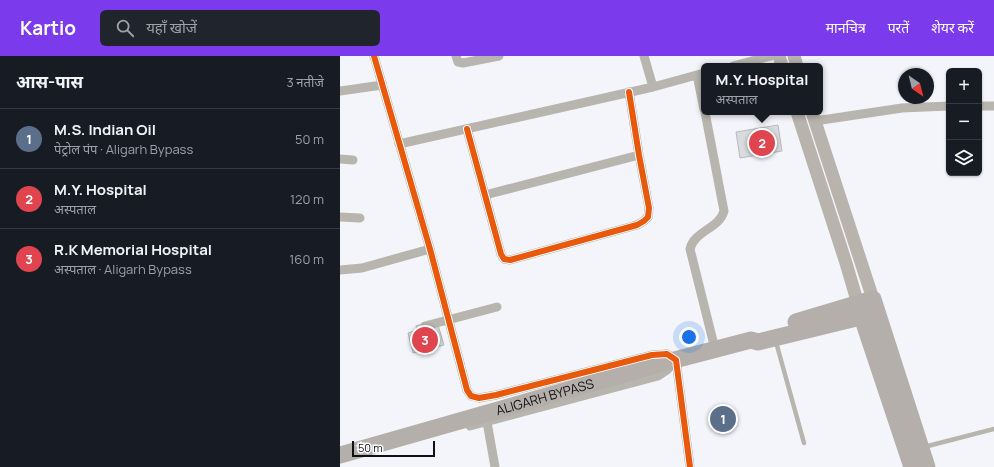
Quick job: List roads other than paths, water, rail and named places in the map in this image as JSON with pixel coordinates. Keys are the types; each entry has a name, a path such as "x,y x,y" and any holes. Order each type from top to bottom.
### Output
{"highway":[{"name":"ALIGARH BYPASS","path":"751,340 755,334 868,308"},
{"name":"ALIGARH BYPASS","path":"340,455 715,349 751,340 758,342 775,338 868,308"},
{"path":"868,308 927,467"},
{"path":"868,308 912,467"}],"main road":[{"path":"798,115 842,248 868,308"},
{"path":"813,116 868,308"}],"street":[{"path":"374,56 430,249 467,390 474,398 496,395 657,354 667,354 690,467"},
{"path":"456,56 458,62 463,63 499,56"},
{"path":"644,56 653,87"},
{"path":"744,63 771,56"},
{"path":"399,144 653,87 701,74"},
{"path":"340,91 382,85"},
{"path":"468,129 501,254 504,259 510,260 644,222 648,217 649,208 638,155 629,92"},
{"path":"813,116 902,108 946,106"},
{"path":"982,106 994,106"},
{"path":"705,115 724,211 721,218 694,240 690,249 715,349"},
{"path":"485,195 638,155"},
{"path":"340,159 353,160"},
{"path":"340,217 360,218"},
{"path":"340,270 362,268 430,249"},
{"path":"425,326 497,307"},
{"path":"340,458 487,422 658,376 667,370 669,362"},
{"path":"487,422 495,467"}],"lane":[{"path":"775,338 804,443"},
{"path":"921,448 994,429"}],"place":[{"name":"M.Y. Hospital","path":"762,143"},
{"name":"R.K Memorial Hospital","path":"425,340"},
{"name":"M.S. Indian Oil","path":"723,419"}]}
